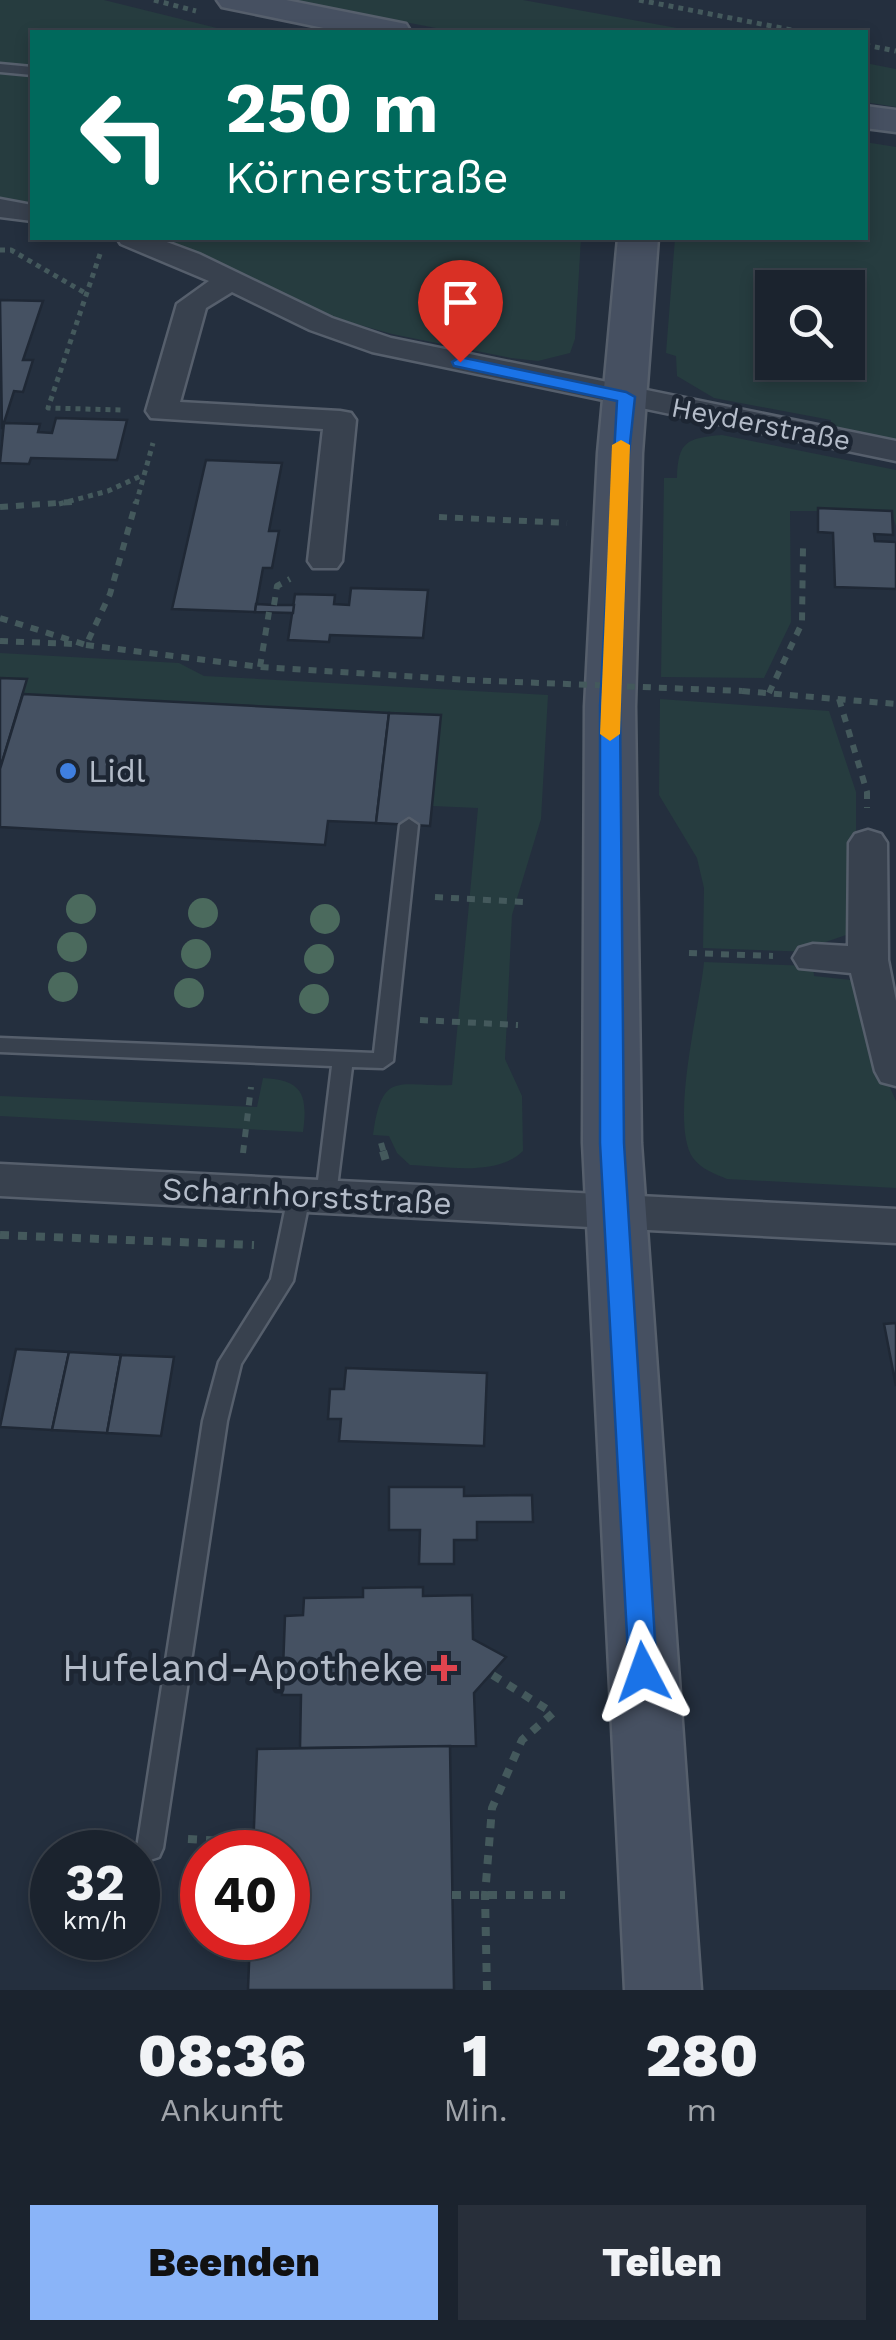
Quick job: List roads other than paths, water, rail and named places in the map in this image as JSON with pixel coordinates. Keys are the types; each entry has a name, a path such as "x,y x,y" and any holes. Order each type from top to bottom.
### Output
{"street":[{"path":"234,0 383,30"},
{"path":"868,116 896,121"},
{"path":"0,208 30,213"},
{"path":"638,240 620,453 610,706 614,1214 663,1990"},
{"name":"Heyderstraße","path":"117,241 189,260 320,324 384,346 896,451"},
{"path":"228,281 192,304 162,410 340,420 325,562"},
{"path":"868,843 868,960 896,1072"},
{"path":"814,958 868,960"},
{"name":"Scharnhorststraße","path":"0,1180 896,1226"}],"lane":[{"path":"0,68 30,71"},
{"path":"0,1044 383,1061 409,825"},
{"path":"153,1830 215,1421 230,1362 282,1281 313,1196 343,1059"}],"place":[{"name":"Lidl","path":"68,771"},
{"name":"Hufeland-Apotheke","path":"444,1668"}]}
